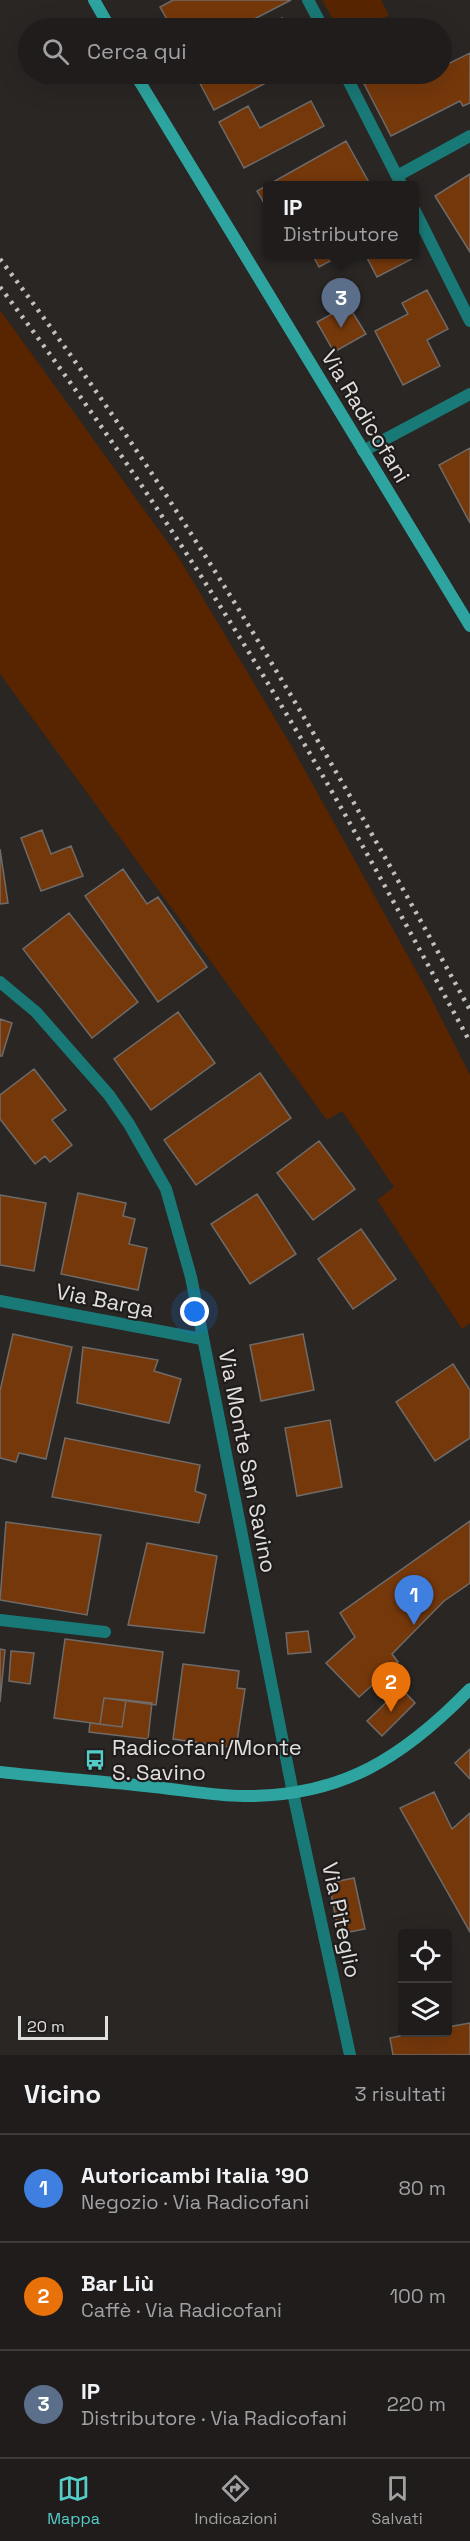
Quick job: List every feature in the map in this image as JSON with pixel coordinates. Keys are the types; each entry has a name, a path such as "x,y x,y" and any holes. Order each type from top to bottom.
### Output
{"street":[{"path":"94,0 104,18"},
{"path":"308,0 318,18"},
{"name":"Via Radicofani","path":"141,84 470,626"},
{"path":"350,84 399,181 470,136"},
{"path":"419,221 470,321"},
{"path":"363,452 470,394"},
{"name":"Via Monte San Savino","path":"0,982 36,1012 109,1095 144,1147 171,1204 191,1277 292,1793"},
{"name":"Via Barga","path":"0,1301 202,1340"},
{"path":"0,1620 105,1632"},
{"path":"0,1772 233,1796 292,1793 344,1780 394,1756 442,1717 470,1689"},
{"name":"Via Piteglio","path":"292,1793 350,2055"}],"shaded area":[{"path":"322,0 381,0 389,15 384,18 332,18"},
{"path":"0,310 179,558 292,747 429,994 470,1075 470,1323 462,1329 377,1200 394,1187 342,1111 327,1120 0,674"}],"building":[{"path":"173,0 291,0 256,18 166,18 160,7"},
{"path":"470,53 470,103 463,106 460,101 391,136 364,84 452,84 452,62"},
{"path":"200,84 264,84 214,110"},
{"path":"311,101 324,126 244,168 219,122 248,106 260,128"},
{"path":"346,141 368,181 275,181"},
{"path":"470,174 470,252 435,196"},
{"path":"263,188 263,201 257,191"},
{"path":"315,259 334,259 319,267"},
{"path":"368,259 412,259 377,277"},
{"path":"427,290 448,329 427,340 440,366 403,385 375,331 408,314 402,303"},
{"path":"348,305 366,334 334,352 317,322"},
{"path":"470,448 470,523 439,465"},
{"path":"42,830 51,854 71,846 83,876 41,891 21,838"},
{"path":"0,849 8,903 0,904"},
{"path":"123,869 147,904 158,897 207,967 158,1002 85,896"},
{"path":"69,913 138,1002 92,1038 23,949"},
{"path":"178,1012 215,1063 151,1110 114,1059"},
{"path":"0,1019 12,1023 2,1056 0,1056"},
{"path":"34,1069 66,1110 52,1120 72,1145 50,1162 45,1156 35,1164 0,1119 0,1095"},
{"path":"260,1073 291,1118 196,1185 164,1140"},
{"path":"319,1141 355,1189 313,1220 277,1173"},
{"path":"78,1193 126,1203 123,1216 135,1219 129,1244 147,1248 138,1290 61,1274"},
{"path":"257,1194 296,1254 250,1284 211,1224"},
{"path":"0,1195 46,1203 34,1271 0,1265"},
{"path":"361,1229 396,1279 353,1309 318,1259"},
{"path":"13,1334 72,1347 46,1459 19,1453 16,1462 0,1458 0,1391"},
{"path":"303,1334 314,1390 261,1401 250,1345"},
{"path":"83,1347 158,1360 154,1371 181,1379 169,1423 77,1403"},
{"path":"453,1364 470,1390 470,1438 435,1461 396,1402"},
{"path":"330,1420 342,1487 297,1496 285,1428"},
{"path":"65,1438 200,1465 195,1491 206,1495 199,1523 52,1497"},
{"path":"470,1521 470,1583 444,1601 392,1654 398,1662 359,1697 326,1663 355,1637 340,1613"},
{"path":"6,1522 101,1535 87,1615 0,1600"},
{"path":"147,1543 217,1556 204,1633 128,1625"},
{"path":"308,1631 311,1652 288,1654 286,1633"},
{"path":"65,1639 163,1652 156,1705 104,1698 100,1724 54,1718"},
{"path":"0,1649 5,1650 0,1702"},
{"path":"11,1651 34,1653 30,1684 9,1681"},
{"path":"183,1664 239,1671 237,1688 245,1689 236,1748 173,1739"},
{"path":"401,1688 415,1703 382,1736 367,1721"},
{"path":"104,1698 126,1700 122,1727 100,1724"},
{"path":"126,1700 152,1703 148,1739 89,1732 90,1723 122,1727"},
{"path":"470,1749 470,1779 455,1763"},
{"path":"434,1792 452,1829 470,1813 470,1932 400,1808"},
{"path":"354,1878 365,1929 339,1934 329,1883"},
{"path":"470,2023 470,2055 393,2055 390,2038 452,2037 452,2026"}],"railway":[{"path":"0,259 130,440 249,626 306,720 470,1010"},
{"path":"0,287 116,447 224,613 339,804 470,1042"}],"place":[{"name":"IP","path":"341,328"},
{"name":"Autoricambi Italia '90","path":"414,1625"},
{"name":"Bar Liù","path":"391,1712"},
{"name":"Radicofani/Monte S. Savino","path":"95,1760"}]}
